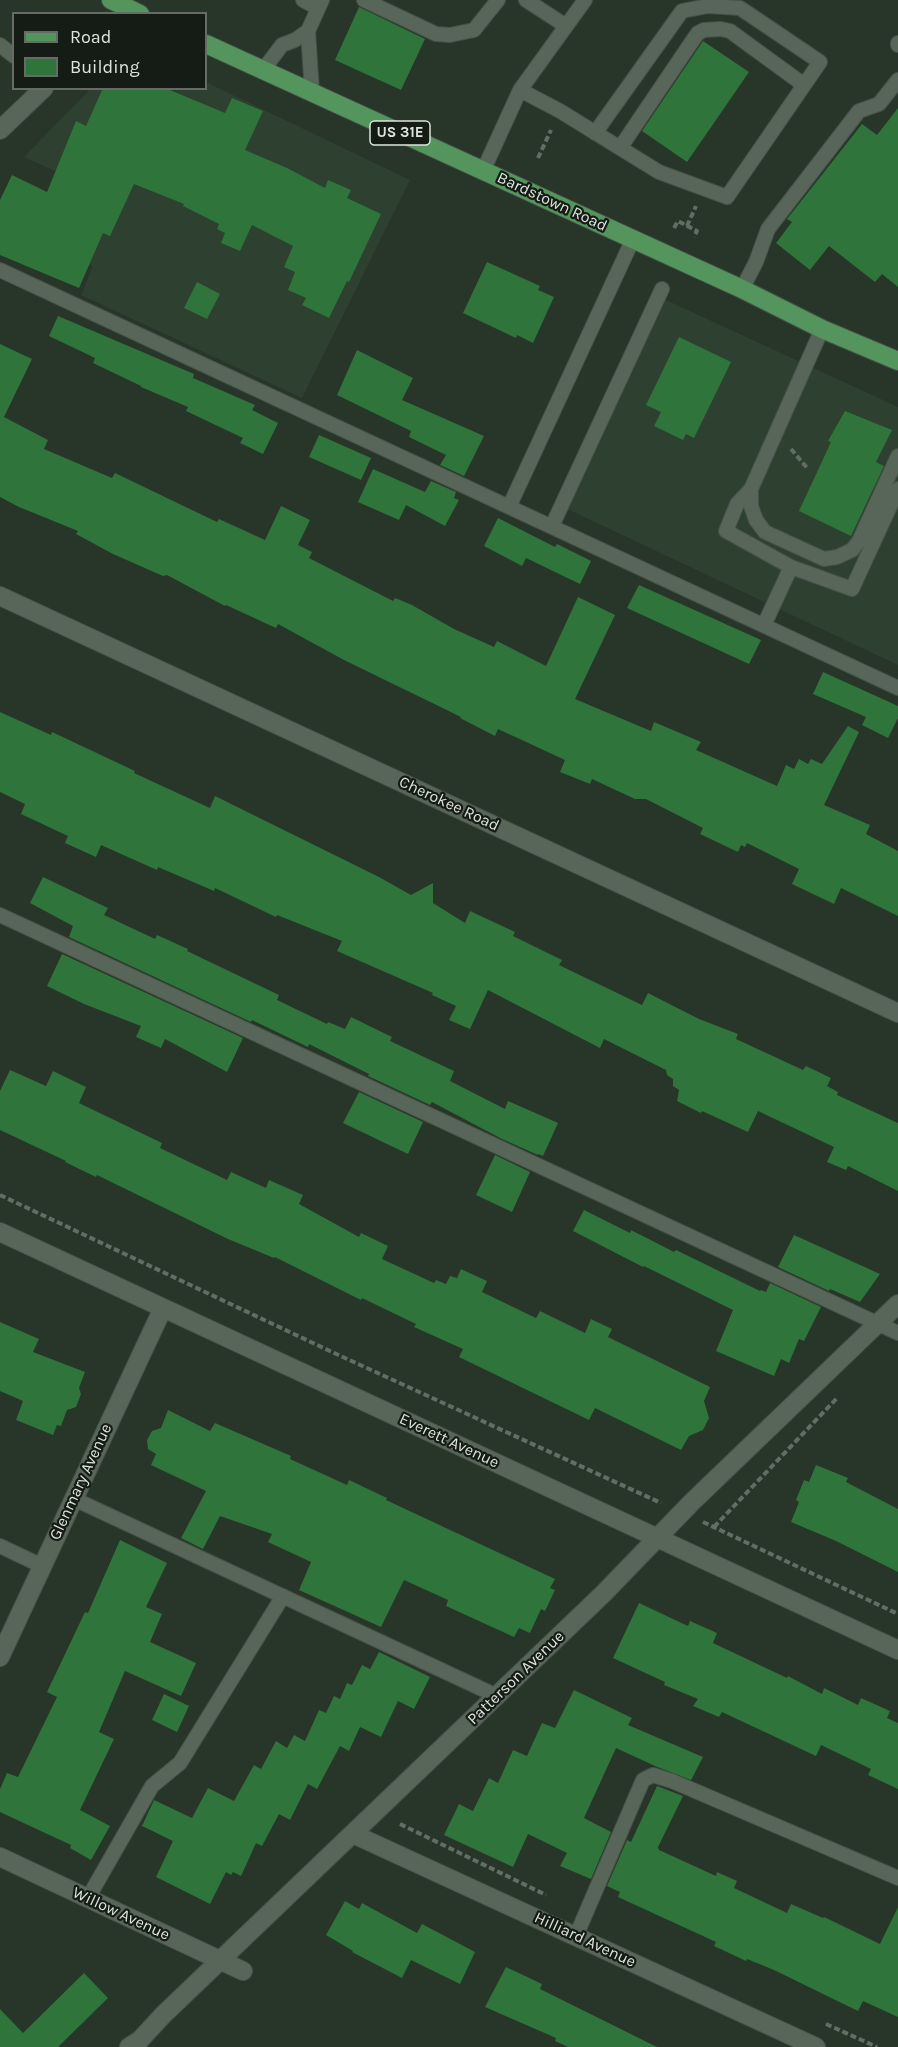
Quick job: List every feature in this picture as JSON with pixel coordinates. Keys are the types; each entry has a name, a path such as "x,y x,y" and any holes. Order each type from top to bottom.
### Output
{"main road":[{"path":"114,6 134,12"},
{"name":"Bardstown Road","path":"207,44 742,289 822,329 898,361"}],"street":[{"path":"0,130 42,90"},
{"name":"Cherokee Road","path":"0,596 898,1013"},
{"name":"Everett Avenue","path":"0,1232 898,1650"},
{"name":"Patterson Avenue","path":"129,2047 140,2040 220,1960 497,1696 716,1478 898,1304"},
{"name":"Glenmary Avenue","path":"0,1657 163,1308"},
{"name":"Hilliard Avenue","path":"353,1834 816,2047"},
{"name":"Willow Avenue","path":"0,1857 243,1971"}],"lane":[{"path":"303,0 320,4 308,31 312,92"},
{"path":"364,0 436,34 450,35 474,30 498,0"},
{"path":"526,0 566,26"},
{"path":"483,171 520,90 585,0"},
{"path":"520,90 560,111 595,133 659,172 727,197 820,62 740,8 708,6 682,11 595,133"},
{"path":"620,148 693,40 698,33 704,30 730,31 804,85"},
{"path":"263,70 282,45 296,40 308,31"},
{"path":"742,289 756,262 768,229 859,111 879,104 898,80"},
{"path":"509,507 633,239"},
{"path":"0,270 898,688"},
{"path":"552,526 662,290"},
{"path":"822,329 751,489 737,504 726,531 790,567 852,589 898,489"},
{"path":"751,489 754,513 765,532 824,559 837,557 852,550 859,541 898,456"},
{"path":"764,626 790,567"},
{"path":"0,915 898,1333"},
{"path":"74,1499 497,1696"},
{"path":"0,1546 42,1566"},
{"path":"88,1898 152,1786 180,1763 283,1596"},
{"path":"576,1936 643,1780 653,1775 672,1781 898,1878"}],"path":[{"path":"538,158 554,123"},
{"path":"687,226 696,205"},
{"path":"675,228 678,221 697,231 694,237"},
{"path":"0,1195 663,1504"},
{"path":"841,1394 714,1527 898,1614"}],"shaded area":[{"path":"207,82 410,180 302,398 81,295 93,266 65,254 94,189 24,157 89,90 207,90"},
{"path":"666,300 898,407 898,665 565,508"}],"building":[{"path":"359,7 425,39 401,90 335,60"},
{"path":"703,41 749,72 687,162 642,131"},
{"path":"102,90 170,90 225,113 232,98 263,111 245,150 325,188 328,180 351,190 347,198 381,214 329,318 302,305 306,298 288,290 295,272 284,267 293,246 252,225 240,251 221,243 225,233 217,229 219,224 183,206 184,204 134,184 110,236 103,233 79,288 0,255 0,200 12,175 47,192 76,121 86,126"},
{"path":"898,108 898,287 882,274 875,282 829,246 810,270 776,243 792,222 787,219 862,124 877,135"},
{"path":"487,262 540,286 538,290 554,297 533,343 517,335 516,338 463,313"},
{"path":"197,282 220,294 207,319 184,308"},
{"path":"58,316 194,374 193,378 255,405 252,410 278,423 263,454 240,443 243,438 186,411 188,407 93,363 95,358 49,336"},
{"path":"679,337 731,362 694,438 686,434 683,440 654,426 661,412 646,405"},
{"path":"0,344 32,359 4,417 48,440 44,449 112,478 115,473 217,522 219,519 265,540 281,506 310,520 298,545 312,552 309,558 393,601 395,598 412,605 454,629 494,647 497,641 546,666 578,597 615,615 575,699 651,731 654,722 701,742 696,750 777,786 786,765 794,769 799,759 808,764 811,759 822,764 848,726 859,732 824,805 870,825 866,834 898,851 898,916 841,888 834,904 792,884 799,869 747,843 745,847 741,845 738,852 700,834 703,828 646,799 635,799 592,779 590,784 560,772 565,760 498,729 495,736 278,624 276,628 225,606 167,575 163,576 113,554 76,534 78,531 0,497"},
{"path":"357,350 413,378 402,400 484,436 464,476 440,465 446,455 409,437 411,431 337,395"},
{"path":"845,411 892,430 876,462 884,466 851,536 799,511 831,442 828,441"},
{"path":"319,435 371,458 361,480 309,457"},
{"path":"373,469 425,492 431,481 456,492 454,498 459,500 445,526 406,505 399,520 358,502"},
{"path":"498,518 555,547 557,544 591,561 580,584 526,558 522,566 484,546"},
{"path":"639,585 761,640 749,664 627,608"},
{"path":"823,672 898,706 898,718 888,738 862,725 866,717 813,694"},
{"path":"0,712 51,735 52,732 210,808 215,796 411,895 433,883 433,903 465,923 470,911 515,932 513,936 562,960 559,965 642,1005 648,993 699,1019 738,1034 736,1039 803,1070 806,1066 831,1078 827,1086 838,1092 837,1095 898,1123 898,1191 848,1166 846,1170 827,1162 834,1147 758,1111 748,1132 702,1111 701,1113 677,1101 679,1090 673,1086 673,1079 667,1075 666,1070 604,1039 600,1048 488,990 470,1029 449,1020 456,1006 432,995 433,993 337,951 342,941 277,915 276,917 215,888 214,891 158,867 157,870 101,845 96,857 65,843 68,836 21,814 25,804 0,792"},
{"path":"43,877 108,908 104,915 155,939 157,935 188,949 187,951 279,995 277,1000 327,1024 328,1022 345,1029 351,1017 392,1037 390,1041 454,1071 450,1081 505,1109 508,1101 558,1123 543,1156 502,1139 432,1102 430,1105 368,1076 369,1074 309,1044 308,1047 252,1020 251,1022 69,937 73,926 30,903"},
{"path":"62,954 243,1038 227,1072 165,1039 161,1048 136,1037 141,1026 84,1004 47,986"},
{"path":"10,1070 46,1086 53,1071 86,1087 79,1103 162,1143 160,1148 227,1180 231,1172 266,1188 269,1180 303,1195 299,1204 359,1237 361,1233 388,1246 382,1259 434,1283 436,1280 446,1284 450,1276 457,1278 461,1269 487,1281 482,1292 536,1318 540,1311 585,1333 591,1319 612,1329 608,1337 710,1387 704,1401 709,1418 703,1430 689,1436 681,1450 595,1408 589,1420 459,1357 463,1349 414,1327 416,1324 362,1298 361,1300 275,1257 228,1239 0,1130 0,1091"},
{"path":"359,1092 423,1122 408,1154 343,1123"},
{"path":"495,1155 530,1172 512,1212 476,1195"},
{"path":"584,1210 630,1233 631,1230 674,1252 676,1250 760,1291 766,1292 770,1283 821,1307 804,1341 799,1339 789,1363 781,1359 774,1376 716,1351 733,1310 573,1231"},
{"path":"794,1235 880,1274 860,1302 830,1289 829,1291 778,1267"},
{"path":"0,1322 39,1339 33,1352 85,1372 79,1388 81,1394 76,1407 67,1410 61,1426 57,1425 53,1435 16,1420 23,1401 0,1391"},
{"path":"168,1410 210,1431 215,1423 291,1456 290,1459 347,1485 349,1480 387,1498 386,1500 555,1579 550,1588 555,1590 545,1611 541,1609 530,1633 519,1628 514,1637 446,1606 448,1600 404,1580 381,1627 299,1590 311,1562 268,1542 272,1534 220,1516 203,1549 181,1538 206,1491 151,1465 156,1454 148,1449 147,1440 152,1431 161,1428"},
{"path":"816,1465 848,1478 846,1482 898,1509 898,1572 836,1541 791,1522 804,1480 809,1482"},
{"path":"120,1540 167,1563 146,1607 162,1614 150,1642 196,1663 181,1696 125,1671 99,1732 114,1739 80,1810 110,1826 91,1860 70,1848 71,1845 0,1812 0,1789 7,1773 18,1777 57,1697 47,1692 85,1612 88,1613"},
{"path":"639,1603 688,1626 690,1621 717,1633 713,1643 787,1678 788,1676 822,1694 824,1688 858,1705 861,1698 890,1711 887,1718 898,1723 898,1789 868,1775 871,1769 821,1745 816,1756 722,1712 719,1717 693,1706 698,1699 664,1685 665,1682 613,1658"},
{"path":"379,1652 430,1677 414,1709 398,1701 381,1737 360,1727 349,1751 340,1746 317,1789 308,1784 290,1820 279,1814 262,1846 256,1843 241,1876 233,1872 231,1875 226,1872 210,1904 156,1877 173,1841 142,1826 154,1800 192,1818 208,1788 234,1801 254,1765 261,1769 276,1741 287,1748 294,1735 305,1741 319,1710 326,1713 334,1696 340,1699 347,1683 352,1685 362,1665 370,1669"},
{"path":"574,1690 632,1718 628,1725 703,1757 691,1780 616,1748 584,1818 611,1832 591,1879 560,1866 567,1853 528,1834 513,1867 444,1835 459,1804 473,1811 489,1778 498,1783 513,1750 527,1756 542,1723 555,1728"},
{"path":"164,1694 189,1706 177,1732 152,1720"},
{"path":"657,1786 683,1796 658,1847 659,1850 716,1876 717,1872 737,1881 734,1888 787,1913 791,1904 880,1944 898,1907 898,2017 863,2001 858,2011 774,1970 747,1959 746,1961 714,1946 716,1942 618,1897 620,1892 607,1886 627,1840 631,1842"},
{"path":"345,1901 359,1909 362,1903 417,1933 422,1924 475,1952 460,1984 411,1960 402,1978 352,1952 326,1935"},
{"path":"506,1967 542,1984 540,1989 657,2047 568,2047 555,2041 556,2038 485,2007"},
{"path":"84,1973 108,1998 58,2047 0,2047 0,2009 23,2033"}]}
